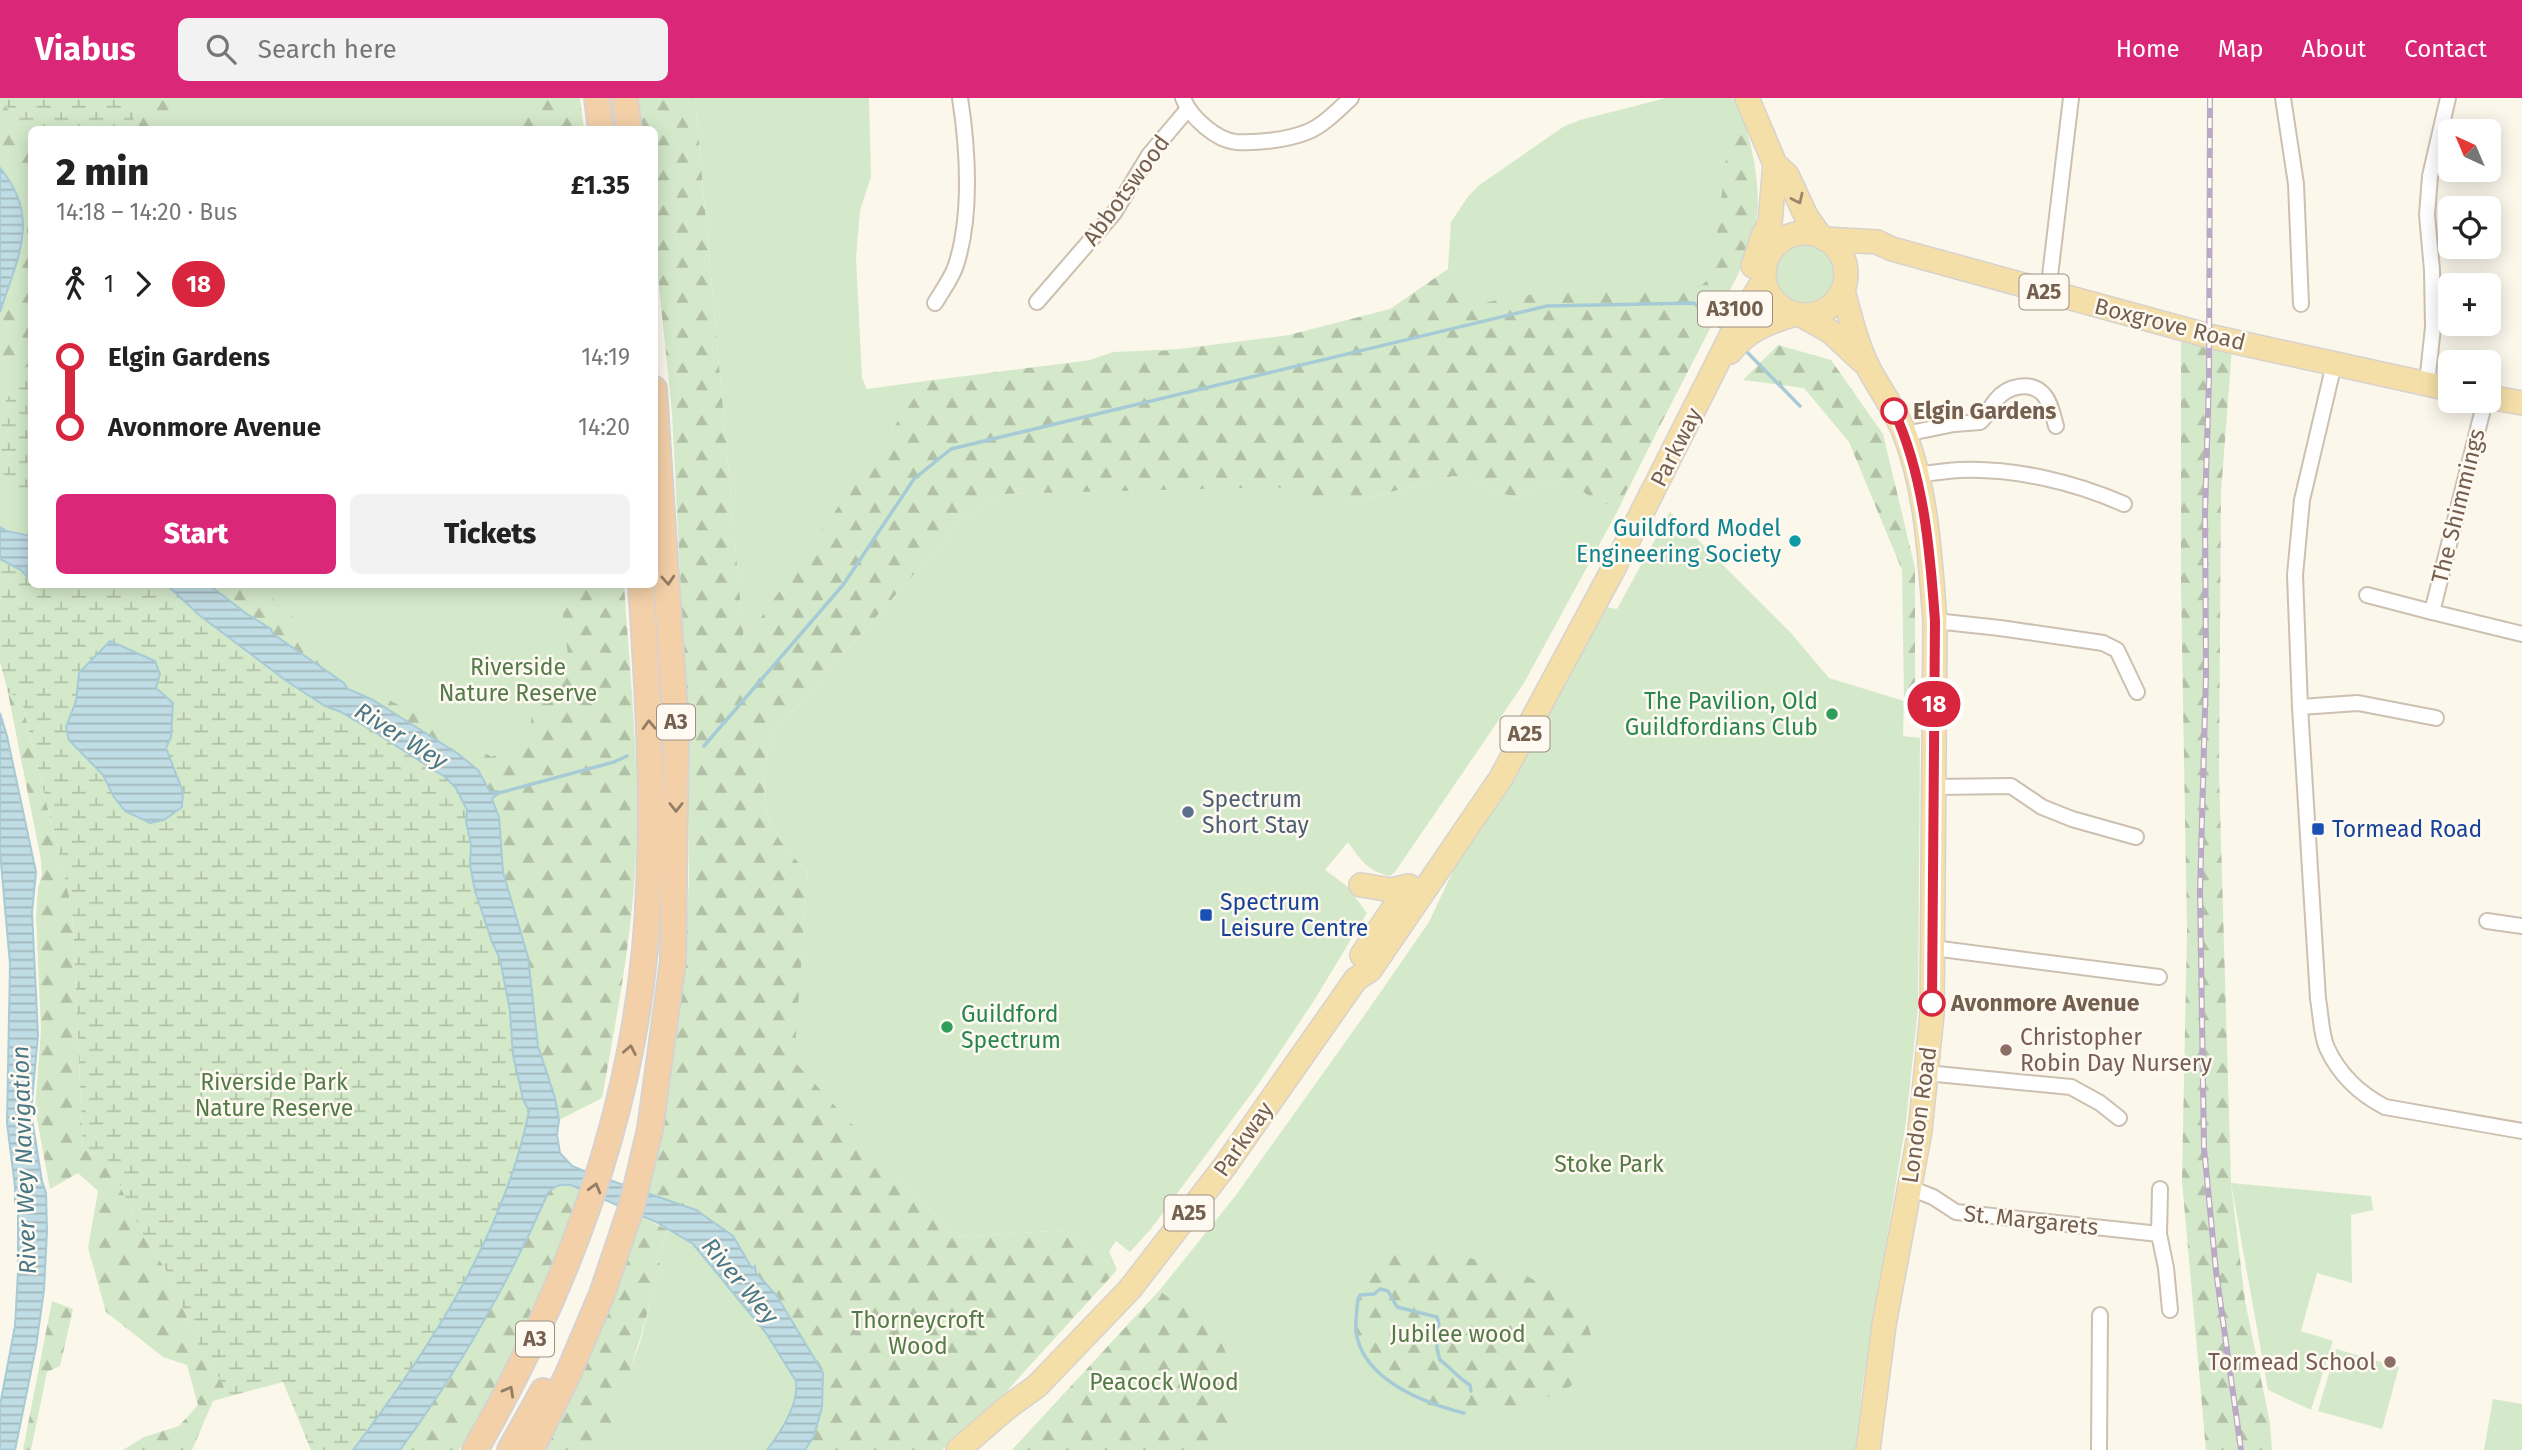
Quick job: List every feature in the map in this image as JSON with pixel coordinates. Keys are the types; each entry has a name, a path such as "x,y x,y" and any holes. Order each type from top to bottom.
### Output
{"highway":[{"path":"597,98 600,126"},
{"path":"625,98 628,126"},
{"name":"A3","path":"510,1450 555,1367 617,1234 650,1129 674,931 676,731 658,451"},
{"name":"A3","path":"475,1450 536,1338 583,1223 615,1116 637,1012 648,909 650,750 641,588"},
{"path":"531,1450 602,1294 617,1234"}],"main road":[{"name":"A3100","path":"1747,98 1775,164 1770,223 1773,238 1768,256"},
{"path":"1775,164 1787,175 1806,216 1839,251 1844,263 1845,283"},
{"name":"A3100","path":"1702,396 1770,223"},
{"path":"1823,237 1802,233 1788,237 1768,256 1765,280 1769,293 1777,304 1798,315 1814,314 1826,309 1836,301 1845,283 1866,259 1892,249"},
{"name":"A25","path":"1823,237 1877,242 1892,249"},
{"name":"Boxgrove Road","path":"1892,249 2205,335 2438,386"},
{"name":"A25","path":"1702,396 1738,322 1765,280"},
{"name":"London Road","path":"1845,283 1851,323 1869,369 1905,434 1916,475 1931,563 1935,621 1932,1014 1920,1131 1885,1325 1868,1450"},
{"name":"A25","path":"1702,396 1737,343 1759,327 1798,315"},
{"name":"London Road","path":"1798,315 1836,336 1869,369"},
{"name":"Parkway","path":"958,1450 1037,1386 1118,1303 1225,1166 1356,979 1370,970 1501,778 1702,396"},
{"path":"2501,401 2522,403"},
{"name":"Parkway","path":"1356,979 1358,961 1571,648"},
{"path":"1361,885 1391,890 1409,886"},
{"name":"Parkway","path":"979,1450 1018,1415 1037,1386"}],"street":[{"path":"935,303 956,266 966,212 964,125 960,98"},
{"name":"Abbotswood","path":"1037,302 1114,213 1149,155 1186,104 1208,129 1233,142 1270,140 1309,131 1351,98"},
{"path":"2048,293 2071,98"},
{"path":"2283,98 2296,184 2301,304"},
{"path":"2427,384 2433,327 2427,215 2430,176 2448,98"},
{"path":"2334,364 2312,454 2298,528 2295,575 2300,707 2318,999 2326,1047 2354,1085 2385,1107 2522,1131"},
{"path":"1905,434 1954,424 1980,422 1996,399 2013,386 2028,386 2043,393 2056,426"},
{"name":"The Shimmings","path":"2432,612 2483,413"},
{"path":"1916,475 1960,470 2024,475 2094,491 2124,504"},
{"name":"The Shimmings","path":"2367,595 2522,634"},
{"path":"1935,621 2104,643 2117,650 2137,692"},
{"path":"2300,707 2358,703 2435,718"},
{"path":"1934,787 2011,786 2042,807 2072,819 2136,837"},
{"path":"2487,921 2522,926"},
{"path":"1933,948 2159,977"},
{"path":"1926,1073 2071,1087 2100,1103 2119,1118"},
{"name":"St. Margarets","path":"1910,1188 1933,1197 1956,1212 2159,1234"},
{"path":"2160,1189 2159,1234 2170,1310"},
{"path":"2099,1450 2100,1315"}],"green space":[{"path":"0,98 558,98 563,126 28,126 28,535 6,531 0,527 0,312 24,235 8,177 0,168"},
{"path":"0,98 137,98 132,126 28,126 28,135"},
{"path":"137,98 176,98 175,126 133,126"},
{"path":"514,98 580,98 584,126 517,126"},
{"name":"Thorneycroft Wood","path":"639,98 695,98 744,642 926,381 1289,335 1390,309 1448,269 1465,308 1553,292 1702,285 1712,276 1726,159 1733,142 1745,127 1754,193 1746,259 1620,503 1597,501 1564,478 1516,497 1470,478 1453,476 1359,500 1312,503 1278,487 1001,494 960,522 771,736 764,794 767,810 780,840 808,871 794,1061 955,1237 1066,1230 1117,1270 1004,1394 942,1450 805,1450 814,1436 822,1407 823,1373 777,1296 756,1273 755,1266 752,1268 733,1236 696,1210 643,1191 668,1091 684,978 689,879 689,756 672,412 658,277 658,126 642,126"},
{"path":"695,98 869,98 871,177 860,210 856,258 862,378 867,389 926,381 744,643"},
{"path":"1666,98 1732,98 1740,111 1752,150 1758,209 1751,242 1617,512 1524,683 1395,872 1390,876 1370,868 1348,842 1325,870 1347,886 1367,913 1315,999 1257,1086 1150,1230 1130,1252 1116,1241 1109,1251 1117,1270 1066,1230 955,1237 822,1092 1026,1368 1004,1395 942,1450 805,1450 814,1436 822,1407 823,1373 777,1296 756,1273 755,1266 752,1268 733,1236 656,1186 711,787 1087,361 1113,352 1181,349 1194,352 1379,322 1449,274 1451,222 1478,186 1563,127 1580,120","holes":["1568,439 1572,482 1564,478 1516,497 1470,478 1453,476 1359,500 1319,502","1023,477 1166,489 1001,494 960,522 771,736 764,794 767,810 780,840 808,871 798,1002 724,790 954,524"]},
{"path":"0,100 28,134 28,176 0,144"},
{"path":"28,226 28,367 0,372 0,329 17,280"},
{"path":"1802,241 1815,244 1825,251 1832,261 1835,274 1832,287 1825,297 1815,304 1802,307 1789,304 1779,297 1772,287 1769,274 1772,261 1779,251 1789,244"},
{"path":"2181,333 2232,348 2221,492 2219,774 2231,1183 2245,1301 2270,1423 2272,1450 2206,1450 2182,1181 2187,930 2181,587"},
{"path":"1778,345 1831,360 1883,434 1915,568 1915,703 1904,701 1902,570 1849,442 1804,388 1743,380"},
{"path":"28,367 28,496 16,489 0,470 0,410"},
{"name":"Stoke Park","path":"1670,512 1791,633 1829,678 1904,701 1903,736 1920,738 1918,1009 1906,1122 1862,1389 1856,1450 1012,1450 1159,1291 1236,1195 1366,1013 1429,922 1476,822 1601,606 1617,609"},
{"name":"Riverside Park Nature Reserve","path":"0,559 21,570 28,577 28,588 172,588 187,605 325,706 341,712 445,777 456,788 467,810 466,822 471,844 470,865 480,909 500,959 505,981 521,1093 528,1111 527,1125 502,1199 467,1275 425,1348 353,1450 311,1450 283,1382 227,1397 223,1384 198,1344 169,1275 141,1231 108,1160 83,1149 72,908 21,698 8,693 0,662"},
{"name":"Riverside Nature Reserve","path":"213,588 606,588 614,931 257,621"},
{"path":"226,588 276,588 269,596 293,615 289,635 339,672 492,757 530,732 534,694 569,663 559,588 624,588 635,741 636,859 620,998 602,1098 559,1120 555,1098 538,1046 528,957 503,872 499,817 492,799 495,795 475,767 373,700 348,689 344,683 273,634 271,629 230,602"},
{"path":"8,693 21,698 72,908 83,1149 108,1160 141,1231 169,1275 198,1344 223,1384 227,1397 213,1401 192,1450 123,1450 144,1437 179,1426 198,1405 187,1365 163,1357 106,1312 88,1248 98,1191 78,1173 50,1189 35,1109 41,1030 36,917 38,888 42,875 41,860"},
{"path":"2231,1183 2371,1196 2373,1210 2351,1215 2352,1283 2317,1273 2301,1331 2333,1341 2311,1410 2268,1390"},
{"path":"562,1184 579,1188 563,1240 527,1323 469,1435 459,1450 400,1450 422,1420 481,1325 548,1192 554,1186"},
{"path":"636,1214 668,1230 655,1261 660,1263 641,1334 600,1450 542,1450"},
{"path":"668,1230 696,1247 766,1333 796,1381 792,1409 767,1450 600,1450 640,1343 660,1263 655,1261"},
{"name":"Jubilee wood","path":"1402,1250 1459,1256 1512,1267 1559,1293 1585,1313 1591,1336 1571,1386 1542,1400 1506,1411 1472,1413 1444,1410 1398,1396 1367,1365 1354,1331 1360,1291 1354,1284 1374,1261"},
{"name":"Peacock Wood","path":"1159,1291 1214,1327 1230,1362 1229,1422 1216,1450 1012,1450"},
{"path":"52,1301 73,1309 60,1366 47,1372 31,1450 23,1450"},
{"path":"2336,1349 2399,1367 2382,1429 2318,1411"},
{"path":"2493,1399 2522,1404 2522,1450 2484,1450"}],"water":[{"path":"0,168 13,186 23,221 19,256 0,312"},
{"path":"0,527 28,535 28,578 21,570 0,559"},
{"name":"River Wey","path":"170,588 213,588 344,683 348,689 373,700 457,753 478,770 490,792 498,791 492,799 499,817 503,872 528,957 538,1046 555,1098 560,1153 572,1166 696,1210 733,1236 752,1268 755,1266 756,1273 777,1296 823,1373 822,1407 814,1436 805,1450 767,1450 792,1409 796,1381 766,1333 693,1244 656,1222 571,1185 564,1185 548,1193 481,1326 400,1450 353,1450 409,1372 460,1290 502,1202 529,1111 523,1099 513,1055 510,1011 500,959 475,891 470,865 471,844 466,822 467,810 456,788 445,777 376,733 341,712 325,706 285,680 199,615"},
{"path":"110,641 155,661 160,674 156,688 173,703 171,737 166,748 183,792 182,807 164,820 150,823 125,811 103,775 69,740 66,727 76,701 79,673"},
{"name":"River Wey Navigation","path":"0,713 36,872 32,912 38,1035 31,1113 46,1193 47,1231 44,1290 36,1347 15,1450 0,1450 0,1405 15,1326 18,1203 15,1203 7,1123 10,964 0,852"}],"waterway":[{"path":"704,746 843,585 914,479 951,449 1547,306 1694,303 1724,330"},
{"path":"1745,350 1800,406"},
{"path":"495,794 614,762 627,756"},
{"path":"1464,1413 1414,1396 1398,1387 1370,1364 1361,1349 1356,1332 1360,1295 1374,1294 1380,1289 1388,1291 1397,1307 1437,1317 1439,1325 1436,1342 1440,1360 1470,1385 1471,1391"}],"railway":[{"path":"2210,98 2209,379 2205,512 2206,675 2200,891 2204,1148 2216,1271 2241,1450"}],"bus line":[{"name":"18","path":"1894,411 1905,434 1922,503 1931,563 1935,621 1932,1003"}],"place":[{"name":"Elgin Gardens","path":"1894,411"},
{"name":"Guildford Model Engineering Society","path":"1795,541"},
{"name":"The Pavilion, Old Guildfordians Club","path":"1832,714"},
{"name":"Spectrum Short Stay","path":"1188,812"},
{"name":"Tormead Road","path":"2318,829"},
{"name":"Spectrum Leisure Centre","path":"1206,915"},
{"name":"Avonmore Avenue","path":"1932,1003"},
{"name":"Guildford Spectrum","path":"947,1027"},
{"name":"Christopher Robin Day Nursery","path":"2006,1050"},
{"name":"Tormead School","path":"2390,1362"}]}
